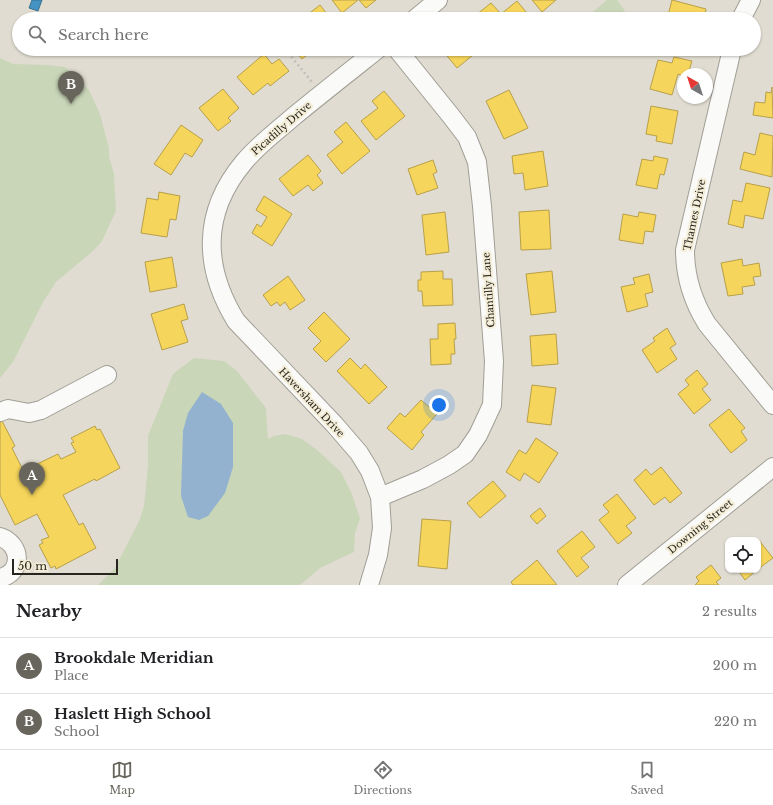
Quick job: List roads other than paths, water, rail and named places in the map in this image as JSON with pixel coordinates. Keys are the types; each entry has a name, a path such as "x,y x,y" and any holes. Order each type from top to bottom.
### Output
{"street":[{"path":"423,12 438,0"},
{"path":"744,12 751,0"},
{"name":"Picadilly Drive","path":"212,229 220,200 234,174 254,150 369,56"},
{"name":"Chantilly Lane","path":"380,497 430,476 465,454 478,435 492,405 494,361 482,206 477,162 467,137 403,56"},
{"name":"Thames Drive","path":"730,56 685,250 685,263 690,288 703,318 773,405"},
{"name":"Haversham Drive","path":"212,229 212,260 220,292 233,316 245,331 334,424 359,453 370,471 380,497 382,528 378,554 369,585"},
{"path":"0,412 8,409 29,413 41,410 107,375"},
{"name":"Downing Street","path":"627,585 773,467"},
{"path":"0,538 11,543 17,553 17,558 13,570 6,576 0,578"}],"water":[{"path":"202,392 221,404 233,423 233,467 225,493 208,516 199,520 188,517 181,496 183,431 188,413"}],"place":[{"name":"Haslett High School","path":"71,104"},
{"name":"Brookdale Meridian","path":"32,495"}]}
